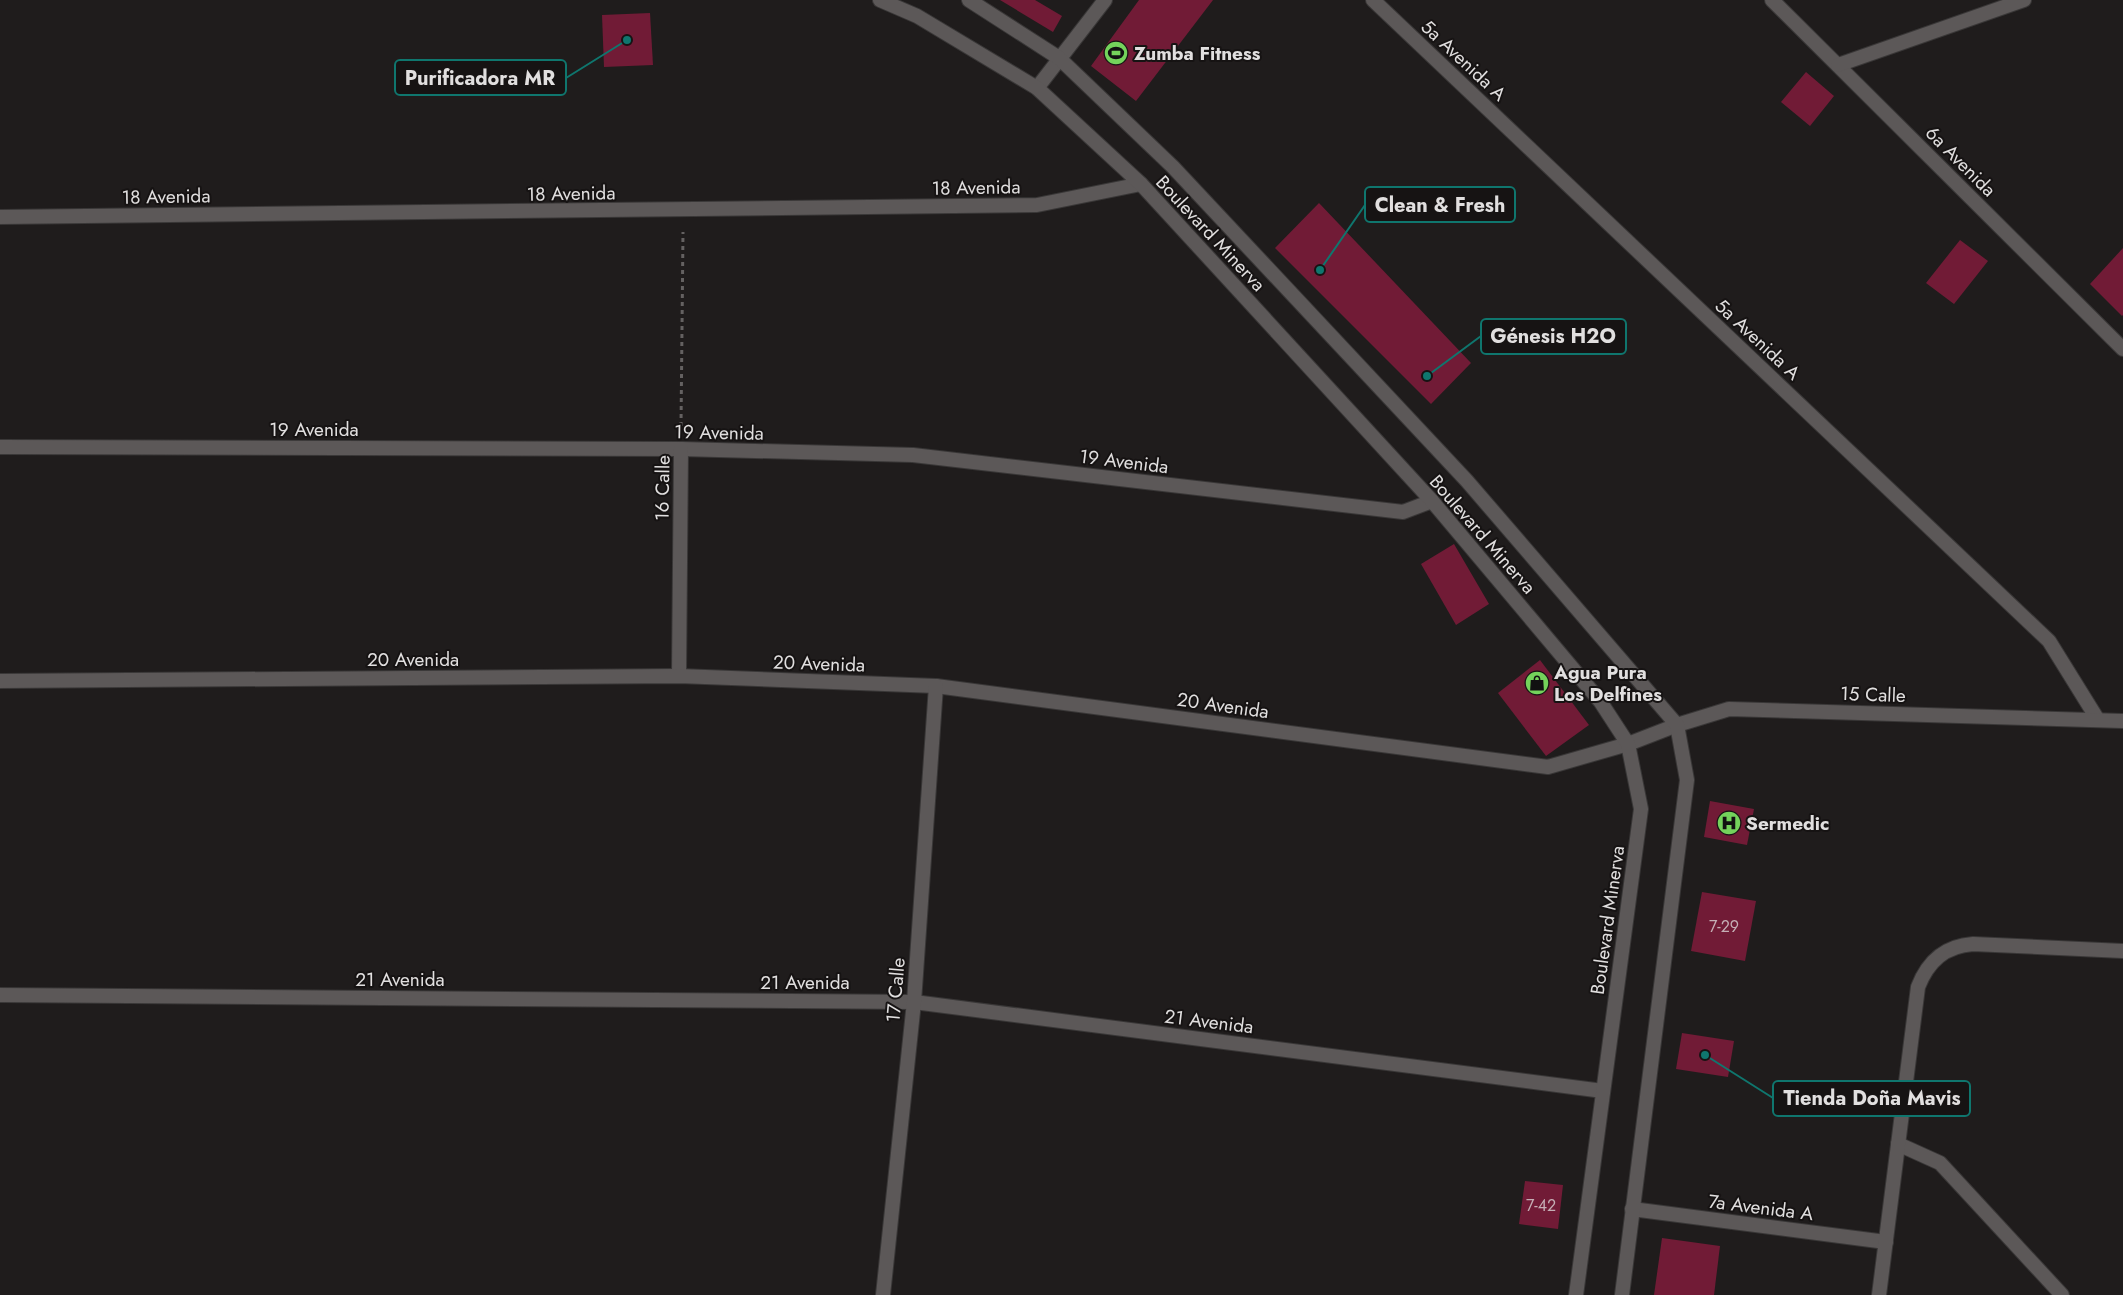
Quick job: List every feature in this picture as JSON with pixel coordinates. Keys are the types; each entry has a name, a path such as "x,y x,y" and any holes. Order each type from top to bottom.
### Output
{"street":[{"name":"Boulevard Minerva","path":"880,0 917,16 1037,88 1141,184 1432,501 1600,701 1628,744 1641,809 1576,1295"},
{"name":"Boulevard Minerva","path":"970,0 1059,58 1173,167 1467,481 1677,725"},
{"path":"1037,88 1105,0"},
{"name":"5a Avenida A","path":"1373,0 2049,641 2098,720"},
{"name":"6a Avenida","path":"1772,0 2123,349"},
{"path":"1838,65 2024,0"},
{"name":"18 Avenida","path":"0,217 1037,205 1141,184"},
{"name":"19 Avenida","path":"0,447 681,449 913,455 1403,512 1432,501"},
{"name":"16 Calle","path":"679,676 681,449"},
{"name":"20 Avenida","path":"0,681 679,676 936,686 1548,767 1628,744"},
{"name":"17 Calle","path":"883,1295 914,1002 936,686"},
{"name":"15 Calle","path":"1628,744 1677,725 1729,709 2123,721"},
{"path":"1622,1295 1687,780 1677,725"},
{"path":"1880,1295 1918,987 1929,964 1938,956 1960,945 1973,944 2123,951"},
{"name":"21 Avenida","path":"0,995 914,1002 1603,1090"},
{"path":"1898,1144 1940,1163 2062,1295"},
{"name":"7a Avenida A","path":"1632,1210 1886,1242"}],"path":[{"name":"16 Calle","path":"681,449 683,210"}],"building":[{"path":"1000,0 1035,0 1062,16 1053,32"},
{"path":"1139,0 1213,0 1136,101 1091,66"},
{"path":"650,13 653,65 604,67 602,15"},
{"path":"1806,72 1834,96 1810,126 1781,102"},
{"path":"1319,203 1471,363 1431,404 1275,248"},
{"path":"1960,240 1988,261 1954,304 1926,283"},
{"path":"2123,248 2123,315 2122,316 2090,284"},
{"path":"1454,544 1489,604 1456,625 1421,564"},
{"path":"1540,660 1589,725 1546,756 1498,693"},
{"name":"Sermedic","path":"1710,801 1754,809 1747,845 1704,837"},
{"path":"1702,892 1756,901 1745,961 1691,951"},
{"path":"1682,1033 1734,1041 1728,1077 1676,1069"},
{"path":"1525,1181 1563,1185 1558,1229 1519,1224"},
{"path":"1662,1238 1720,1246 1714,1295 1654,1295"}],"place":[{"name":"Purificadora MR","path":"627,40"},
{"name":"Zumba Fitness","path":"1116,53"},
{"name":"Clean & Fresh","path":"1320,270"},
{"name":"Génesis H2O","path":"1427,376"},
{"name":"Agua Pura Los Delfines","path":"1537,683"},
{"name":"Sermedic","path":"1729,823"},
{"name":"Tienda Doña Mavis","path":"1705,1055"}]}
